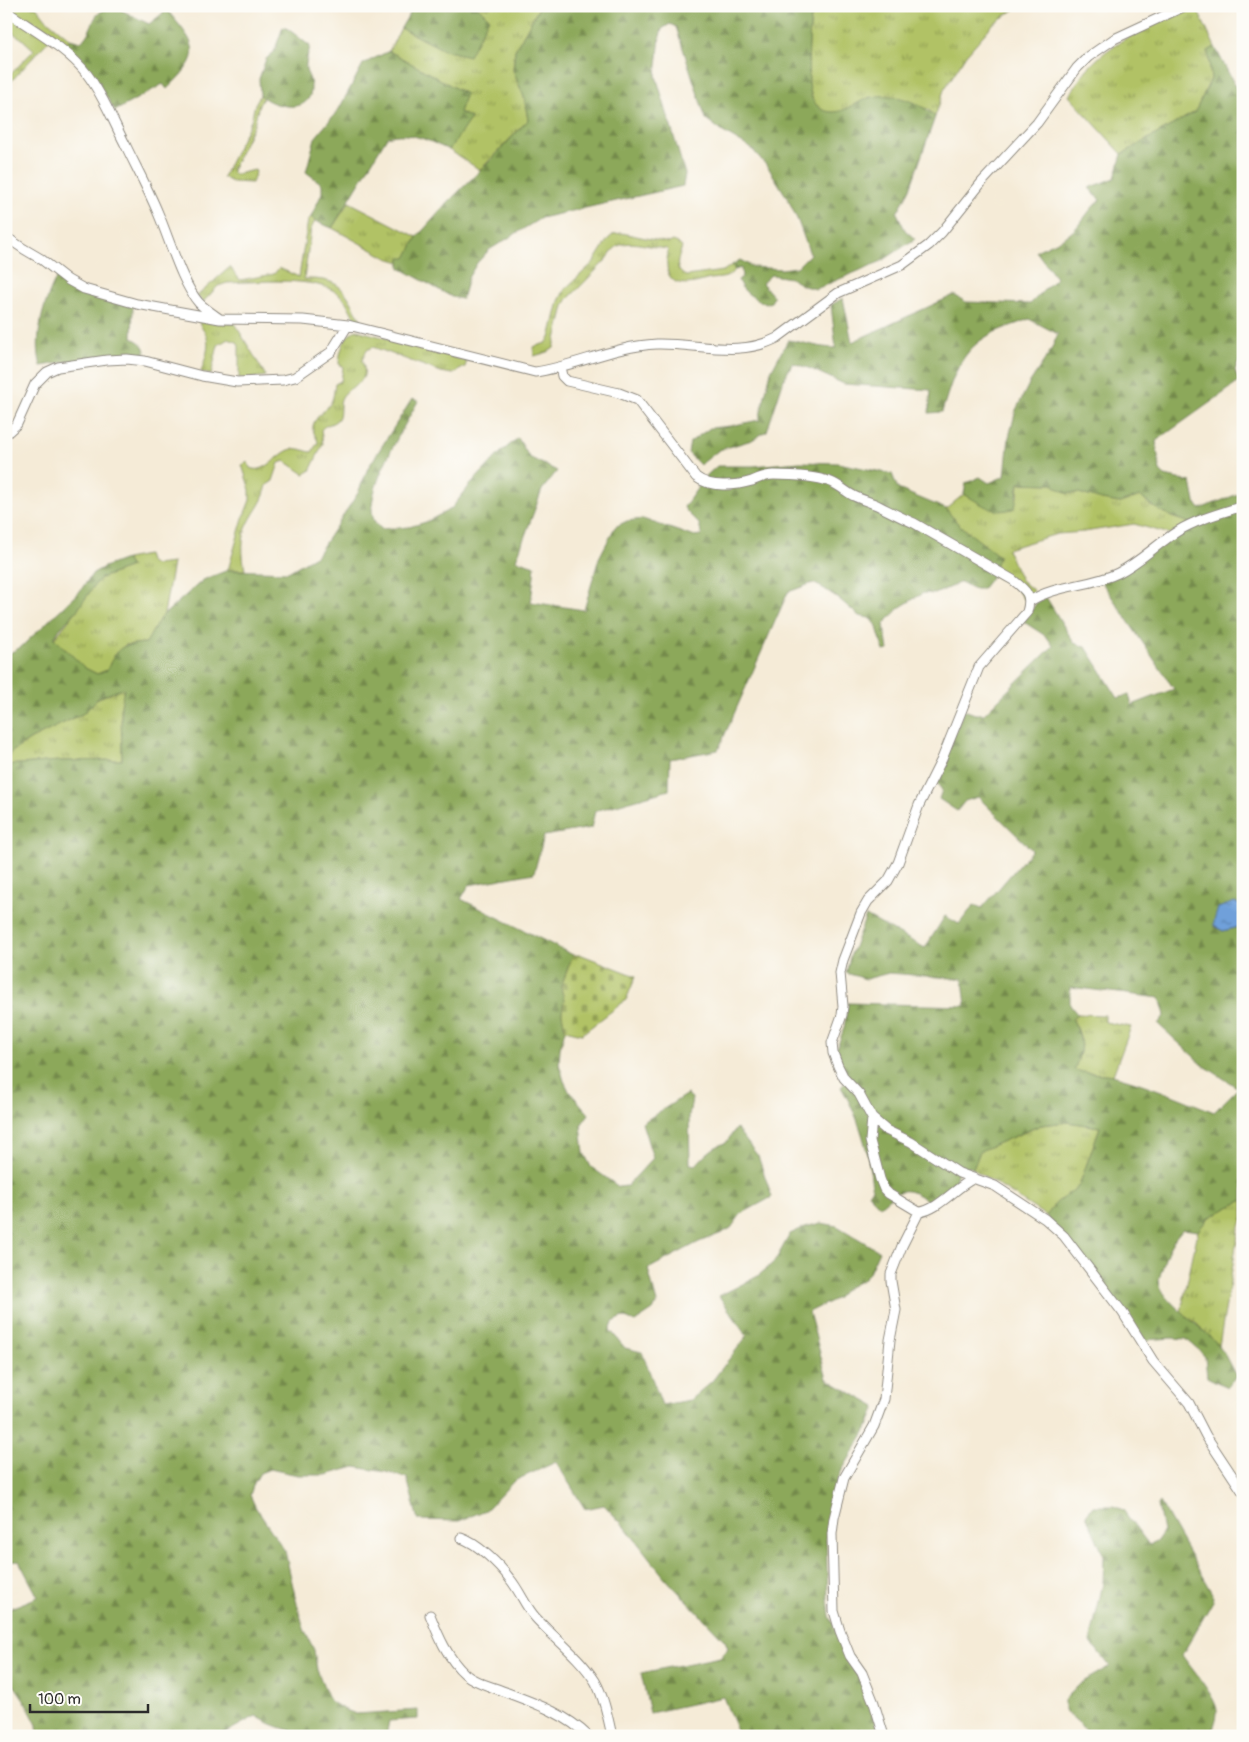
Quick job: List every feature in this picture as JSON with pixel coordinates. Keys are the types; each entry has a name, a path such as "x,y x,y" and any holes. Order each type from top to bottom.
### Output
{"street":[{"path":"6,237 42,259 68,280 84,289 137,304 220,319 303,320 348,324 534,372 642,345 684,345 737,349 756,346 777,338 838,293 902,265 929,245 982,182 1037,122 1077,68 1088,57 1114,39 1185,6"},
{"path":"6,11 78,63 87,75 100,95 144,180 194,297 220,319"},
{"path":"6,434 18,424 36,384 47,372 58,367 127,358 202,376 237,382 283,380 295,377 331,352 348,324"},
{"path":"560,367 562,376 567,381 619,393 637,400 701,481 728,485 740,484 761,476 772,475 820,479 833,483 855,497 914,523 1014,580 1028,593 1030,601 1027,612 979,667 942,759 919,804 898,863 888,880 864,907 840,973 843,1006 842,1015 832,1043 833,1053 844,1078 859,1094 872,1118 886,1130 910,1142 959,1173 995,1186 1045,1219 1064,1236 1123,1313 1153,1361 1189,1403 1206,1436 1243,1492"},
{"path":"1030,601 1050,591 1100,580 1119,573 1178,531 1196,522 1243,506"},
{"path":"872,1118 870,1141 880,1179 884,1189 889,1194 919,1212 924,1212 973,1179"},
{"path":"955,1190 959,1182 959,1173"},
{"path":"884,1736 862,1673 850,1656 834,1611 832,1534 844,1478 872,1431 884,1400 890,1340 896,1310 891,1274 919,1212"},
{"path":"461,1538 470,1540 511,1579 519,1595 534,1616 587,1669 596,1684 612,1736"},
{"path":"430,1615 453,1661 466,1675 560,1716 579,1727 588,1736"}],"green space":[{"path":"6,6 36,6 46,19 70,39 65,47 51,38 6,87 6,79 34,50 21,38 6,29"},
{"path":"414,6 477,6 489,18 469,56 444,50 401,28"},
{"path":"477,6 540,6 515,50 513,70 524,97 528,120 480,170 449,150 470,118 459,112 465,94 389,51 401,28 425,41 489,18"},
{"path":"540,6 812,6 808,70 811,95 818,106 833,112 848,108 872,97 888,96 914,103 935,117 910,189 897,213 905,230 915,239 882,261 816,289 804,286 790,278 771,275 762,283 774,297 771,302 766,304 746,292 738,280 742,277 741,268 735,270 732,265 740,260 753,267 782,269 797,267 810,254 788,199 768,167 752,149 723,132 706,119 676,27 670,24 662,29 660,36 656,76 685,174 683,186 541,218 489,250 477,263 468,278 462,299 452,297 400,268 400,258 406,258 417,237 528,120 524,97 513,70 515,50"},
{"path":"812,6 1020,6 994,23 966,55 944,90 935,117 928,109 870,97 854,106 834,113 828,113 820,109 813,100 809,80 808,54"},
{"path":"115,7 149,24 167,10 190,41 192,58 179,77 167,89 163,84 115,111 87,69 65,47 70,39 81,42 97,16 106,9"},
{"path":"1196,7 1215,47 1208,51 1211,79 1195,112 1122,154 1069,96 1086,70 1100,56 1139,31"},
{"path":"283,27 310,46 306,71 310,80 311,92 307,100 300,105 284,106 276,104 260,95 259,79 266,59 274,52"},
{"path":"1215,47 1243,101 1243,358 1239,361 1235,371 1239,382 1156,441 1160,471 1165,476 1191,482 1195,502 1200,509 1243,492 1243,907 1235,902 1214,927 1223,931 1243,926 1243,1200 1208,1218 1198,1231 1183,1229 1173,1241 1168,1251 1159,1281 1161,1289 1175,1306 1213,1339 1221,1349 1236,1376 1227,1387 1207,1377 1205,1357 1186,1339 1145,1340 1046,1216 1056,1203 1079,1186 1100,1127 1067,1122 1041,1125 980,1151 973,1169 970,1167 958,1170 954,1186 933,1204 917,1194 905,1191 895,1194 880,1206 868,1194 872,1188 869,1161 863,1136 841,1087 849,1079 837,1048 844,1028 848,1003 966,1006 963,979 889,973 866,979 846,973 850,957 866,916 925,948 945,916 959,924 974,905 982,908 1032,850 978,797 965,801 957,811 939,799 942,790 935,781 964,710 975,714 984,714 1053,646 1047,637 1024,622 1037,602 1046,597 1074,643 1086,647 1118,698 1129,695 1132,705 1174,689 1101,581 1190,523 1163,513 1140,496 1120,503 1079,493 1066,493 1052,484 1019,483 1015,508 1001,511 988,508 964,494 966,483 980,477 989,483 1005,476 1009,437 1016,410 1030,382 1050,352 1058,334 1029,319 1001,329 976,344 957,370 942,412 929,413 931,390 844,384 793,363 785,376 767,431 752,440 719,450 700,465 688,453 690,442 710,428 759,420 771,371 788,340 836,348 831,305 843,298 852,342 954,295 966,302 1030,304 1056,278 1036,251 1066,237 1078,226 1100,200 1089,188 1115,178 1122,154 1195,112 1211,79 1208,51","holes":["1070,987 1160,998 1165,1015 1158,1024 1203,1065 1238,1088 1214,1112 1128,1080 1111,1075 1083,1072 1074,1069 1079,1056 1080,1038 1072,1019 1077,1014 1070,1005"]},
{"path":"389,51 466,94 459,112 471,118 449,150 427,140 411,136 395,135 387,137 332,228 315,221 311,217 322,193 322,184 306,172 315,138 339,109 363,64"},
{"path":"260,95 263,98 254,124 232,170 234,174 255,170 256,172 252,183 232,182 223,177 251,121 255,104"},
{"path":"349,202 417,237 406,259 400,258 400,262 387,258 332,228"},
{"path":"311,217 315,221 311,229 304,279 327,281 341,288 351,301 361,320 355,319 343,298 331,289 303,282 227,283 218,286 203,302 197,296 230,267 240,280 274,274 279,268 299,277 308,220"},
{"path":"622,233 669,243 673,241 678,243 682,247 678,259 678,267 686,276 723,271 732,265 735,270 724,278 681,284 671,279 668,273 667,249 633,243 619,246 613,250 608,258 567,300 554,348 534,356 533,347 546,343 550,338 559,301 565,289 593,263 608,239 614,234"},
{"path":"57,277 84,292 133,306 132,338 142,344 145,354 116,354 41,366 38,344 41,320 52,286"},
{"path":"199,321 235,324 266,376 239,379 239,346 237,342 228,339 218,345 211,375 201,372 208,344"},
{"path":"357,330 467,361 465,367 452,374 441,372 373,347 367,350 362,360 364,375 359,383 342,397 337,420 321,430 323,444 310,471 304,474 285,461 279,463 273,481 267,485 244,535 243,558 245,570 228,570 250,500 250,490 242,465 248,462 250,468 261,469 292,449 312,452 318,442 313,425 317,417 330,404 335,384 341,381 343,367 339,364 340,354 346,339"},
{"path":"412,399 418,401 379,477 372,508 375,521 381,529 409,527 426,522 451,509 470,485 500,453 518,438 529,457 557,471 542,490 516,560 535,566 531,602 584,610 599,558 615,527 627,521 643,519 692,536 702,535 699,524 684,507 706,476 717,466 753,466 800,462 838,463 892,474 898,489 946,509 959,525 999,556 990,579 982,589 974,589 961,582 935,594 923,593 899,608 884,624 888,650 884,651 876,624 869,618 859,616 823,588 813,583 788,592 718,750 670,759 669,790 595,811 591,828 544,836 534,873 469,885 461,899 573,955 561,987 564,999 562,1013 565,1030 560,1048 559,1064 569,1091 589,1114 581,1125 584,1153 591,1167 619,1187 627,1186 653,1158 642,1123 687,1094 692,1098 689,1117 690,1164 696,1165 713,1149 726,1143 736,1128 758,1156 772,1197 741,1214 731,1228 699,1242 648,1269 657,1303 653,1310 635,1322 623,1317 613,1322 610,1330 625,1348 642,1352 662,1405 690,1400 712,1381 747,1336 719,1296 758,1276 775,1261 790,1234 805,1227 821,1223 837,1226 879,1251 869,1273 862,1280 845,1289 837,1298 809,1312 827,1379 876,1407 867,1429 841,1472 836,1486 826,1536 830,1616 847,1659 859,1675 879,1734 876,1736 739,1736 723,1697 650,1713 641,1673 720,1657 728,1648 725,1641 665,1578 626,1528 604,1505 585,1509 556,1462 514,1481 486,1510 459,1521 418,1520 407,1478 386,1472 355,1467 326,1475 298,1475 270,1469 260,1473 250,1495 256,1508 285,1551 304,1629 314,1650 317,1670 330,1701 356,1714 418,1710 418,1719 389,1721 386,1736 336,1736 302,1733 271,1724 256,1716 219,1736 38,1736 37,1725 25,1701 6,1673 6,1610 38,1597 19,1561 6,1562 6,765 60,761 122,760 121,706 124,688 98,698 84,713 31,739 10,753 6,758 6,655 21,647 80,591 93,573 126,559 131,567 101,578 54,638 85,668 97,674 107,670 117,651 121,648 146,643 160,618 203,580 228,570 288,572 317,555 358,493 368,468"},
{"path":"1019,483 1052,484 1066,493 1079,493 1120,503 1140,496 1152,507 1158,508 1171,517 1190,523 1170,534 1134,524 1057,534 1007,549 1021,580 1034,591 1024,600 1016,588 992,575 998,556 959,525 946,509 964,494 987,507 1018,497"},
{"path":"147,555 149,561 155,565 173,563 164,614 146,643 125,645 111,661 107,670 97,674 85,668 54,639 101,578 131,567 126,559"},
{"path":"125,688 121,706 122,760 60,761 6,765 6,758 10,753 31,739 84,713 98,698"},
{"path":"573,955 582,955 636,976 626,1000 582,1034 565,1030 562,1013 564,999 561,987"},
{"path":"1077,1014 1105,1015 1105,1022 1131,1027 1113,1075 1074,1070 1081,1044 1079,1032 1072,1019"},
{"path":"1067,1122 1100,1127 1079,1186 1046,1216 973,1169 980,1151 1041,1125"},
{"path":"1243,1200 1243,1218 1239,1229 1219,1346 1197,1324 1181,1312 1198,1231 1208,1218"},
{"path":"1160,1502 1214,1597 1182,1655 1208,1691 1216,1706 1217,1715 1213,1736 1089,1736 1080,1724 1064,1710 1064,1700 1081,1683 1110,1666 1090,1642 1103,1583 1104,1556 1086,1515 1093,1506 1114,1506 1123,1510 1149,1545 1156,1542 1163,1532 1158,1505"}],"water":[{"path":"1235,902 1243,907 1243,926 1223,931 1214,926 1218,908"}]}
